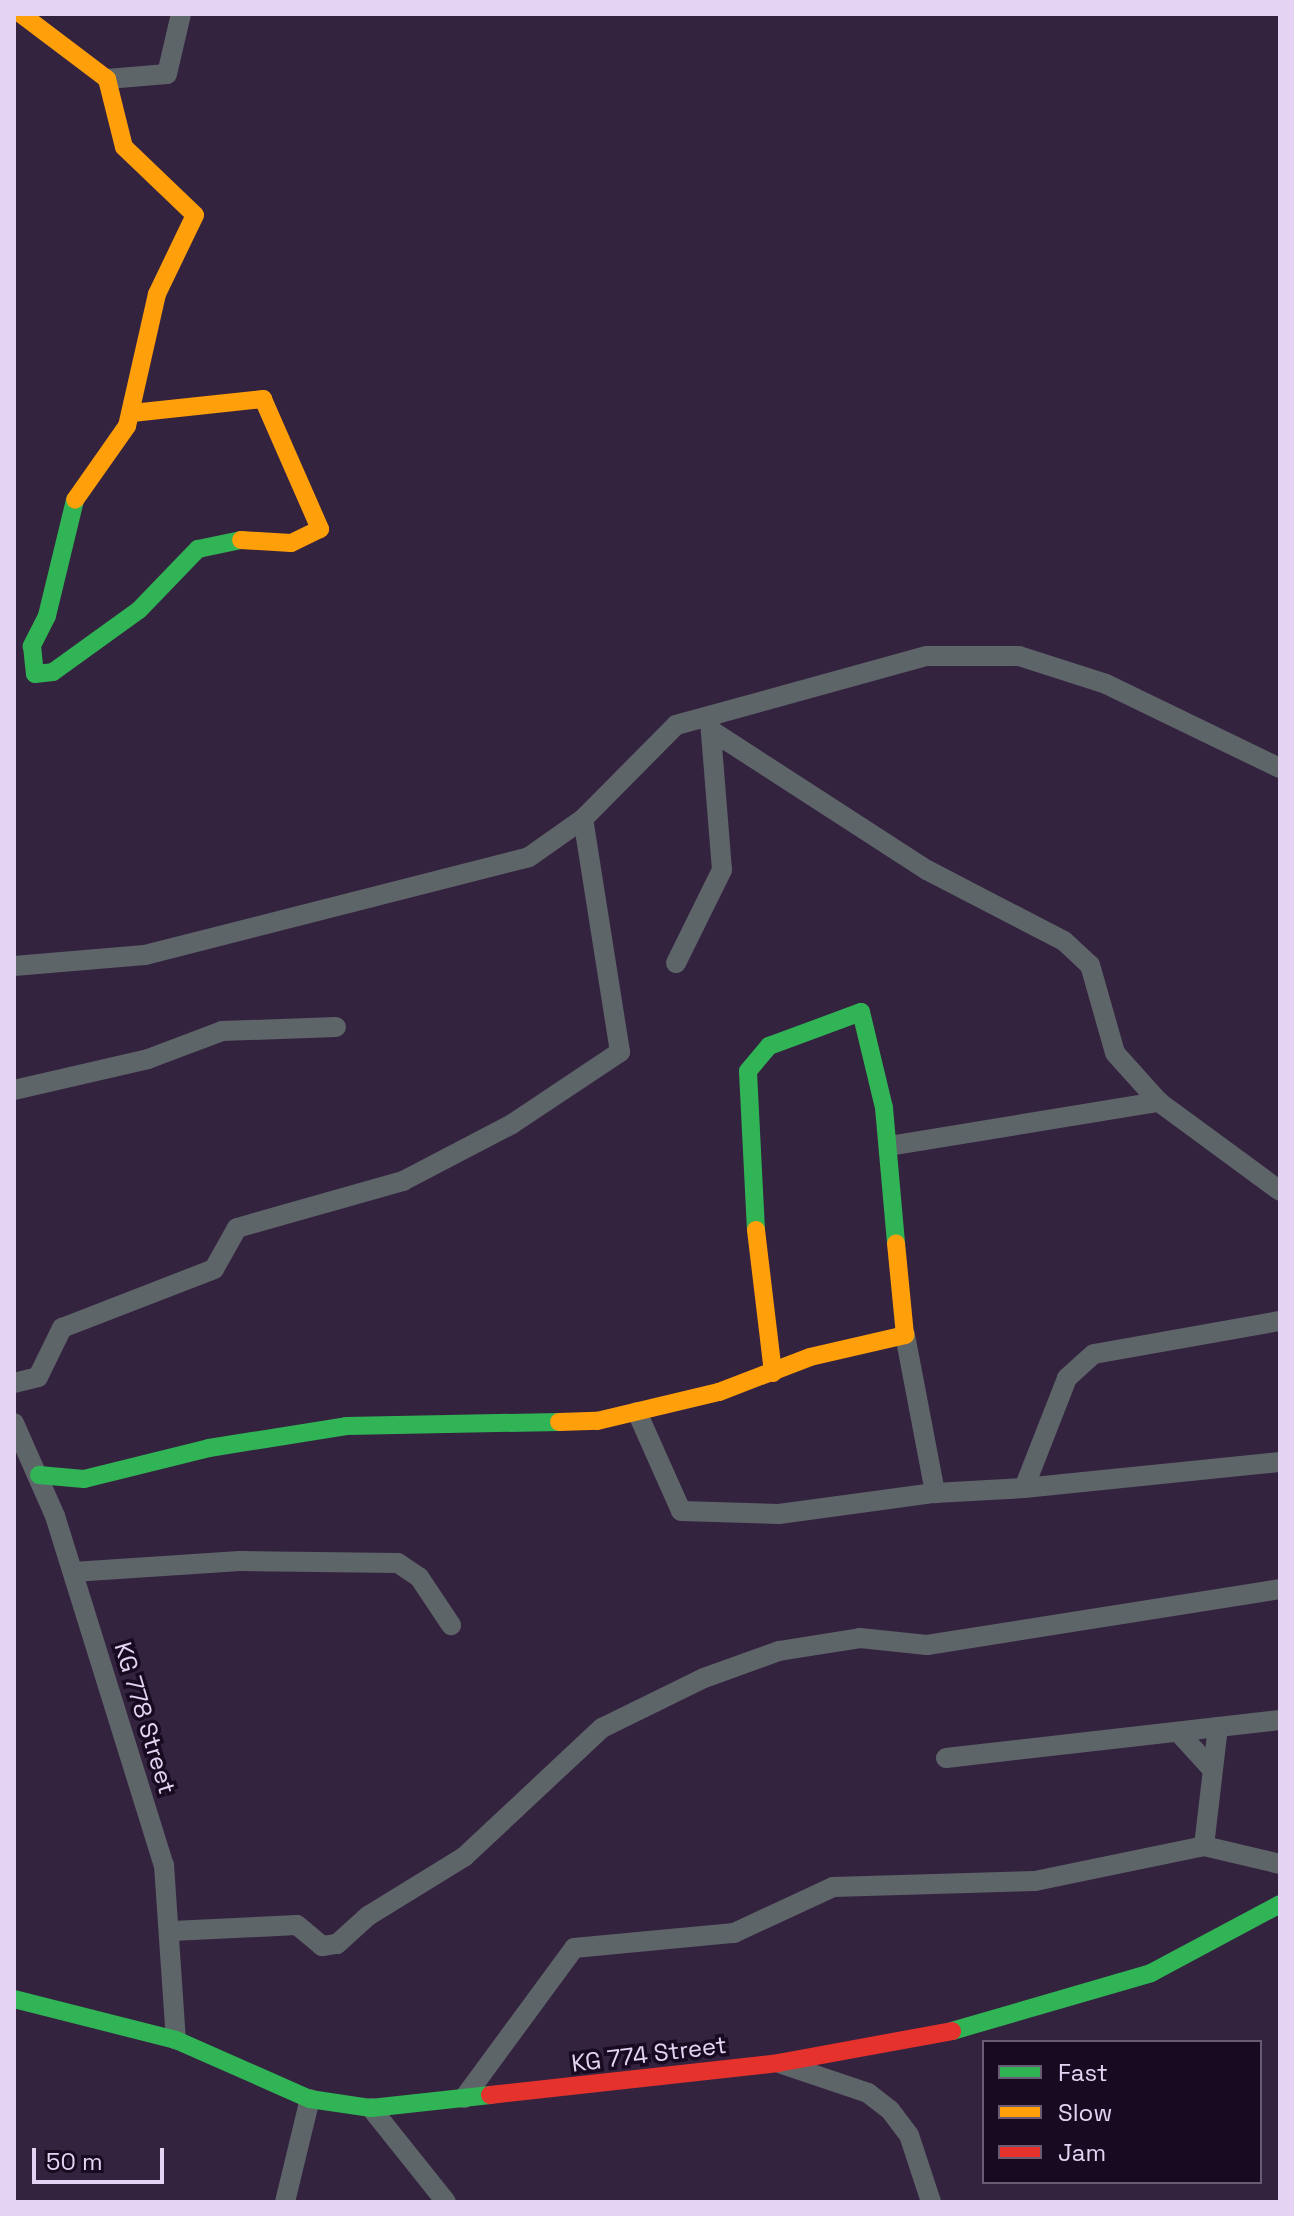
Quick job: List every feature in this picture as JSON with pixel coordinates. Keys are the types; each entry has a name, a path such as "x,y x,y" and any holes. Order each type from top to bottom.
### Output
{"street":[{"path":"21,14 107,79 124,147 195,215 157,294 132,413 70,507 50,603 32,646 35,674 53,672 139,610 198,549 227,539 272,544 316,534 320,522 263,399 132,413"},
{"path":"107,79 167,74 181,14"},
{"path":"14,966 145,955 379,901 529,857 583,819 659,738 676,725 711,724 891,662 1019,656 1106,684 1280,768"},
{"path":"676,963 722,870 711,724"},
{"path":"711,724 927,870 1064,941 1090,965 1115,1053 1159,1102 1277,1185"},
{"path":"14,1383 38,1377 62,1328 214,1269 237,1228 403,1181 512,1124 620,1052 583,819"},
{"path":"773,1373 744,1105 754,1058 780,1041 861,1012 870,1030 889,1146 905,1335 935,1493"},
{"path":"14,1090 148,1059 222,1031 336,1027"},
{"path":"889,1146 1159,1102"},
{"path":"1024,1488 1058,1396 1079,1363 1119,1348 1280,1321"},
{"path":"39,1475 84,1479 209,1448 346,1426 437,1420 556,1426 637,1412 905,1335"},
{"path":"637,1412 681,1511 779,1514 935,1493 1024,1488 1280,1462"},
{"name":"KG 778 Street","path":"14,1423 39,1475 73,1572 164,1865 172,1931 176,2040"},
{"path":"73,1572 240,1561 398,1563 419,1577 451,1625"},
{"path":"172,1931 297,1925 322,1946 337,1944 368,1916 464,1857 602,1728 704,1678 779,1651 830,1640 927,1645 1061,1628 1280,1589"},
{"path":"946,1758 1180,1734 1280,1720"},
{"path":"1204,1846 1218,1727"},
{"path":"1180,1734 1212,1769"},
{"path":"464,2098 574,1948 734,1933 833,1887 1035,1881 1204,1846 1280,1864"},
{"name":"KG 774 Street","path":"14,1999 176,2040 310,2099 371,2108 778,2063 964,2029 1151,1973 1280,1904"},
{"path":"778,2063 868,2093 890,2110 909,2135 931,2202"},
{"path":"285,2202 310,2099"},
{"path":"371,2108 446,2202"}],"traffic: fast":[{"path":"75,500 47,616 32,646 35,674 53,672 139,610 198,549 241,540"},
{"path":"756,1230 748,1071 769,1046 861,1012 884,1108 896,1243"},
{"path":"39,1475 84,1479 209,1448 346,1426 559,1422"},
{"path":"952,2031 1151,1973 1280,1904"},
{"path":"14,1999 176,2040 310,2099 371,2108 490,2095"}],"traffic: slow":[{"path":"21,14 107,79 124,147 195,215 157,294 127,426 75,500"},
{"path":"132,413 263,399 320,529 291,543 241,540"},
{"path":"756,1230 773,1373"},
{"path":"559,1422 597,1421 719,1392 810,1357 905,1335 896,1243"}],"traffic: jam":[{"path":"490,2095 778,2063 952,2031"}]}
